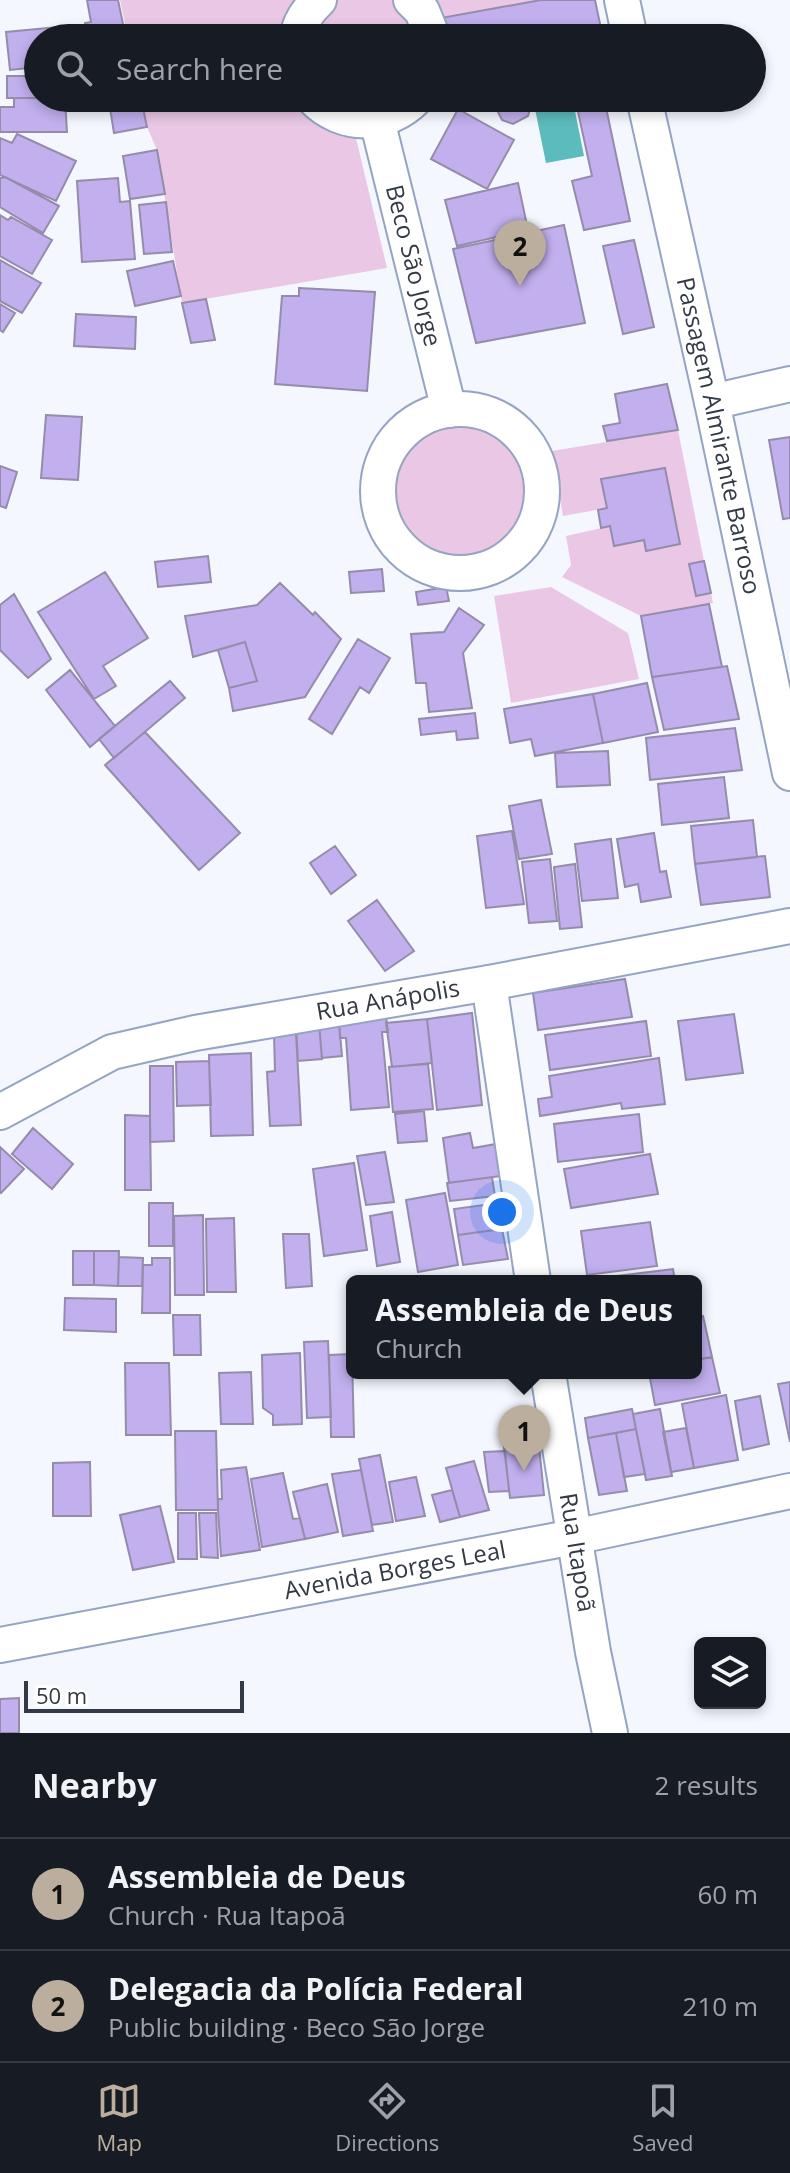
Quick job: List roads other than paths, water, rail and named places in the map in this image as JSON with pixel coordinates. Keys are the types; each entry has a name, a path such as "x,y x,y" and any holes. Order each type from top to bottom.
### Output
{"street":[{"path":"301,24 308,10 319,0"},
{"path":"411,0 422,11 427,24"},
{"path":"622,0 627,24"},
{"path":"330,112 365,122 400,112"},
{"name":"Passagem Almirante Barroso","path":"647,112 790,773"},
{"name":"Beco São Jorge","path":"377,120 449,410"},
{"path":"712,402 790,384"},
{"path":"449,410 473,410 496,417 516,431 531,450 540,471 542,496 538,519 526,540 509,557 488,569 464,573 440,571 417,562 399,547 385,527 379,511 378,478 386,454 402,432 423,417 449,410"},
{"name":"Rua Anápolis","path":"0,1112 112,1052 195,1033 489,983 790,926"},
{"path":"489,983 532,1275"},
{"name":"Rua Itapoã","path":"549,1379 610,1733"},
{"name":"Avenida Borges Leal","path":"0,1645 574,1537 790,1491"}],"water":[{"path":"536,112 575,112 584,156 546,163"}],"place":[{"name":"Delegacia da Polícia Federal","path":"520,286"},
{"name":"Assembleia de Deus","path":"524,1471"}]}
